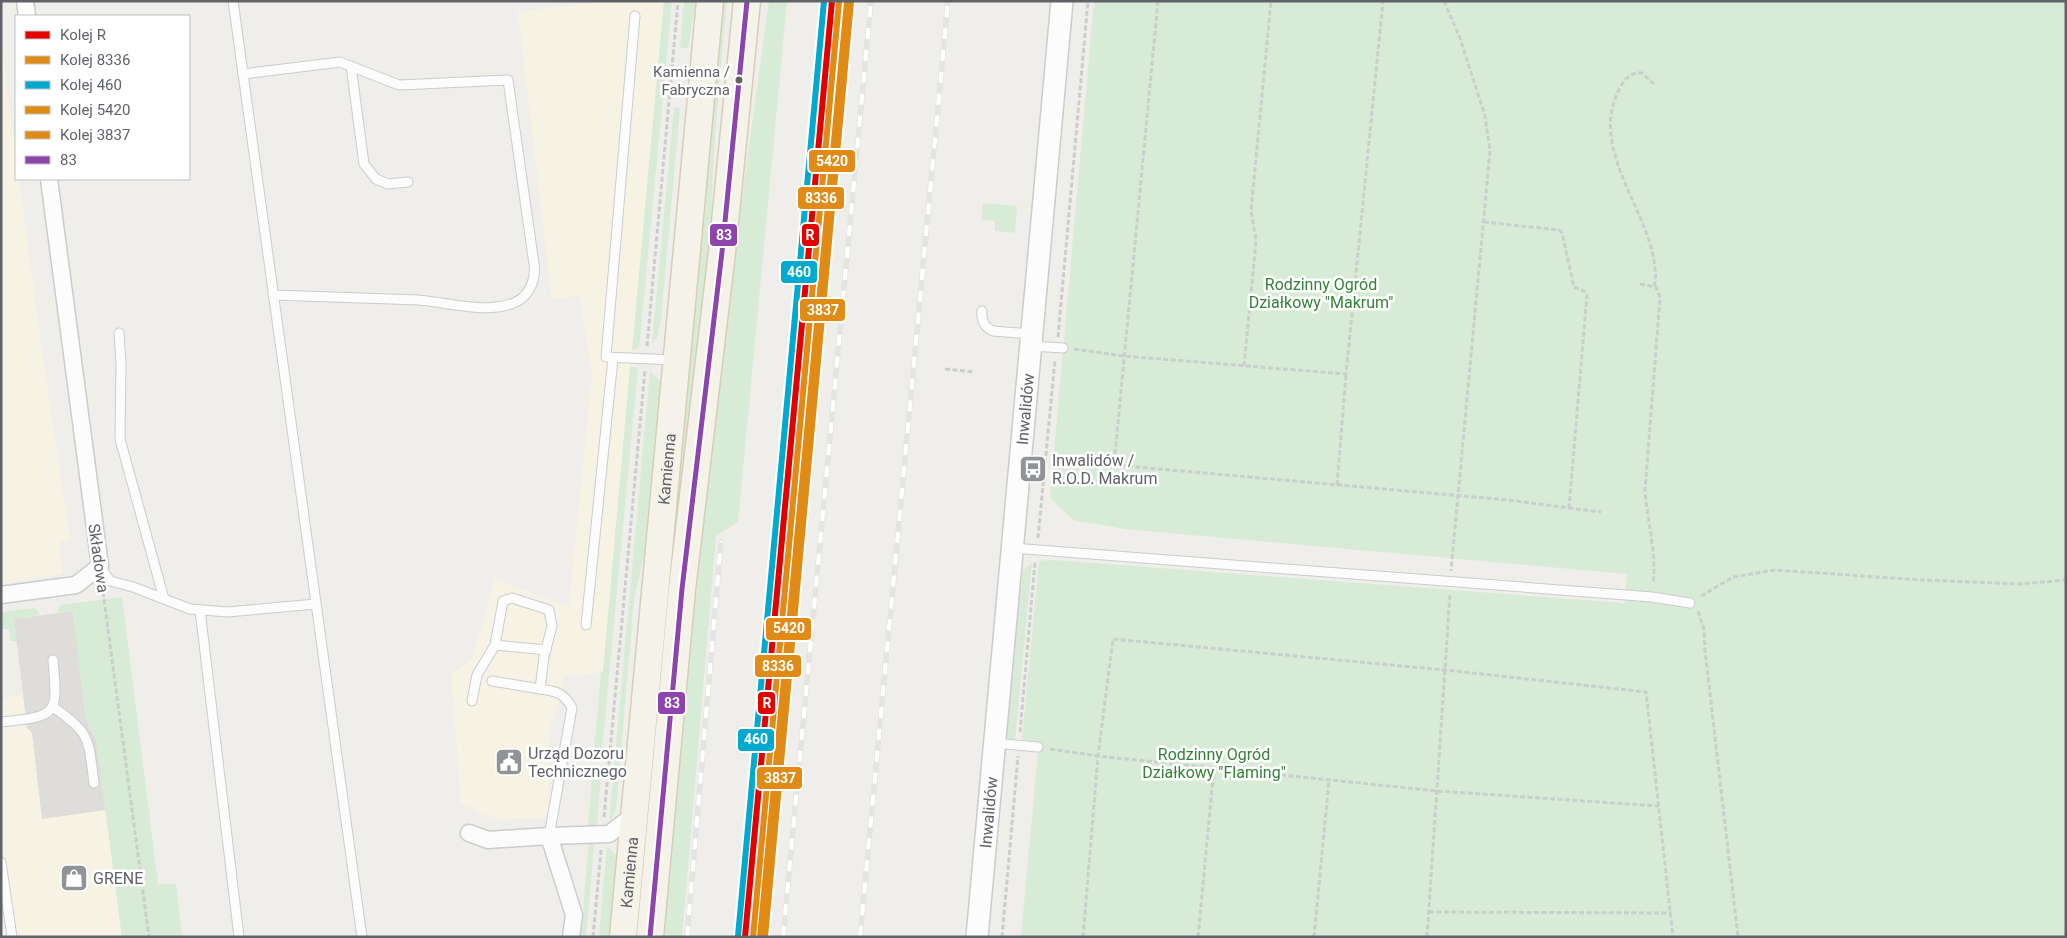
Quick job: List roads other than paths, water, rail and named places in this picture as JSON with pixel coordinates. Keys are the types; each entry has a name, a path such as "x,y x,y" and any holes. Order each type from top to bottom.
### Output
{"main road":[{"name":"Kamienna","path":"623,937 710,1"},
{"name":"Kamienna","path":"650,937 682,589 722,252 747,1"}],"street":[{"path":"25,1 27,15"},
{"name":"Inwalidów","path":"977,937 1062,1"},
{"name":"Składowa","path":"49,180 100,566"},
{"path":"1,594 76,585 100,566"},
{"path":"469,833 488,840 606,834 635,814"},
{"path":"606,834 631,855"},
{"path":"549,836 574,915 571,937"}],"lane":[{"path":"233,1 362,937"},
{"path":"635,16 606,357 677,360"},
{"path":"243,74 340,62 399,86 508,80 535,272 531,286 521,299 513,303 482,308 421,300 274,295"},
{"path":"351,66 364,164 376,179 388,184 408,182"},
{"path":"982,311 984,325 993,331 1060,348"},
{"path":"118,333 121,364 120,438 164,599"},
{"path":"586,625 613,358"},
{"path":"1012,548 1652,597 1690,603"},
{"path":"100,566 110,581 190,609 227,612 316,604"},
{"path":"472,701 477,675 495,645 503,601 512,598 549,610 552,626 544,657 540,689"},
{"path":"200,610 239,937"},
{"path":"495,645 546,650"},
{"path":"1,722 41,717 53,707 56,697 53,660"},
{"path":"492,681 557,691 567,698 572,708 549,836"},
{"path":"53,707 84,732 89,742 94,783"},
{"path":"994,743 1038,747"},
{"path":"1,862 12,937"}],"railway":[{"path":"783,937 871,1"},
{"path":"860,937 948,1"},
{"path":"687,937 721,541"}],"rail line":[{"name":"460","path":"738,936 824,1"},
{"name":"R","path":"745,937 832,1"},
{"name":"8336","path":"753,937 839,2"},
{"name":"5420","path":"760,937 847,2"},
{"name":"3837","path":"765,937 851,2"}],"place":[{"name":"Kamienna / Fabryczna","path":"739,80"},
{"name":"Inwalidów / R.O.D. Makrum","path":"1033,469"},
{"name":"Urząd Dozoru Technicznego","path":"509,762"},
{"name":"GRENE","path":"74,878"}],"park label":[{"name":"Rodzinny Ogród Działkowy \"Makrum\"","path":"1321,293"},
{"name":"Rodzinny Ogród Działkowy \"Flaming\"","path":"1214,763"}]}
